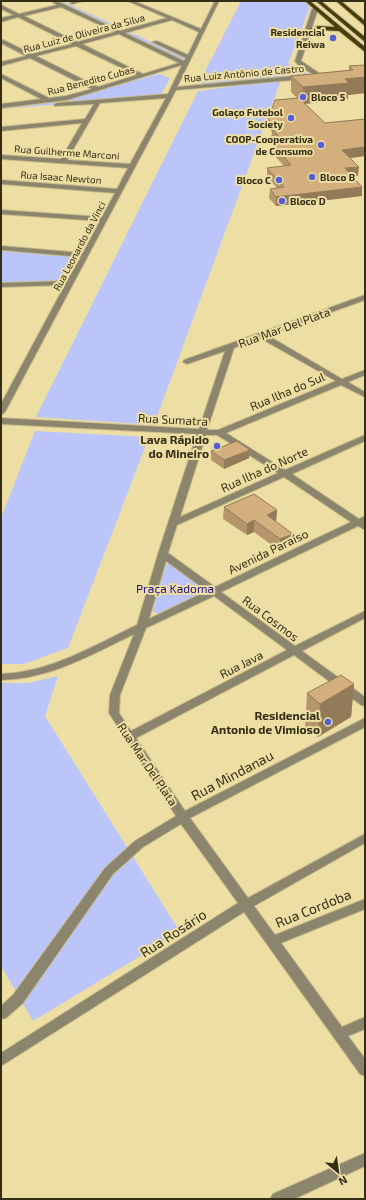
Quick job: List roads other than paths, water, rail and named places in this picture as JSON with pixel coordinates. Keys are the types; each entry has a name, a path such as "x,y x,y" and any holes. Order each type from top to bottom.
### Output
{"main road":[{"path":"307,1 365,50"},
{"path":"318,1 365,40"},
{"path":"324,1 365,35"},
{"path":"338,1 365,23"},
{"path":"308,31 318,28 339,29"}],"street":[{"path":"53,1 184,63"},
{"path":"70,2 81,1"},
{"path":"130,1 200,31"},
{"name":"Rua Leonardo da Vinci","path":"1,412 170,96 184,63 217,1"},
{"path":"70,2 188,57"},
{"path":"1,20 62,5"},
{"path":"1,7 143,76"},
{"path":"308,31 315,9"},
{"name":"Rua Luiz de Oliveira da Silva","path":"1,64 171,19"},
{"name":"Rua Luiz Antônio de Castro","path":"173,89 323,75 298,63 308,31"},
{"path":"1,41 97,89"},
{"path":"166,55 156,72 179,76"},
{"name":"Rua Benedito Cubas","path":"2,108 49,101 97,89 184,63"},
{"path":"1,76 49,101"},
{"path":"2,108 170,96"},
{"path":"63,161 98,102"},
{"path":"1,129 86,121"},
{"name":"Rua Guilherme Marconi","path":"1,157 132,166"},
{"name":"Rua Isaac Newton","path":"1,182 119,191"},
{"path":"1,212 104,219"},
{"path":"1,248 86,255"},
{"path":"1,285 71,283"},
{"name":"Rua Mar Del Plata","path":"365,297 230,347 174,523 162,554 138,639 115,695 114,713 183,817 365,1070"},
{"path":"261,336 365,395"},
{"path":"187,362 230,347"},
{"name":"Rua Ilha do Sul","path":"219,433 365,372"},
{"name":"Rua Sumatra","path":"1,422 219,433 362,523"},
{"name":"Rua Ilha do Norte","path":"174,523 365,438"},
{"name":"Avenida Paraíso","path":"1,677 19,677 41,673 140,629 362,523"},
{"name":"Rua Cosmos","path":"162,554 365,702"},
{"name":"Rua Java","path":"129,737 365,614"},
{"name":"Rua Mindanau","path":"1,1014 18,999 109,871 139,844 183,817 365,722"},
{"name":"Rua Rosário","path":"1,1060 247,904 365,838"},
{"name":"Rua Cordoba","path":"273,941 365,904"},
{"path":"339,1034 365,1023"},
{"path":"278,1199 365,1158"}],"place":[{"name":"Residencial Reiwa","path":"333,38"},
{"name":"Bloco 5","path":"303,97"},
{"name":"Golaço Futebol Society","path":"291,118"},
{"name":"COOP-Cooperativa de Consumo","path":"321,145"},
{"name":"Bloco B","path":"312,177"},
{"name":"Bloco C","path":"279,180"},
{"name":"Bloco D","path":"282,201"},
{"name":"Lava Rápido do Mineiro","path":"217,446"},
{"name":"Residencial Antonio de Vimioso","path":"328,722"}],"park label":[{"name":"Praça Kadoma","path":"175,588"}]}
